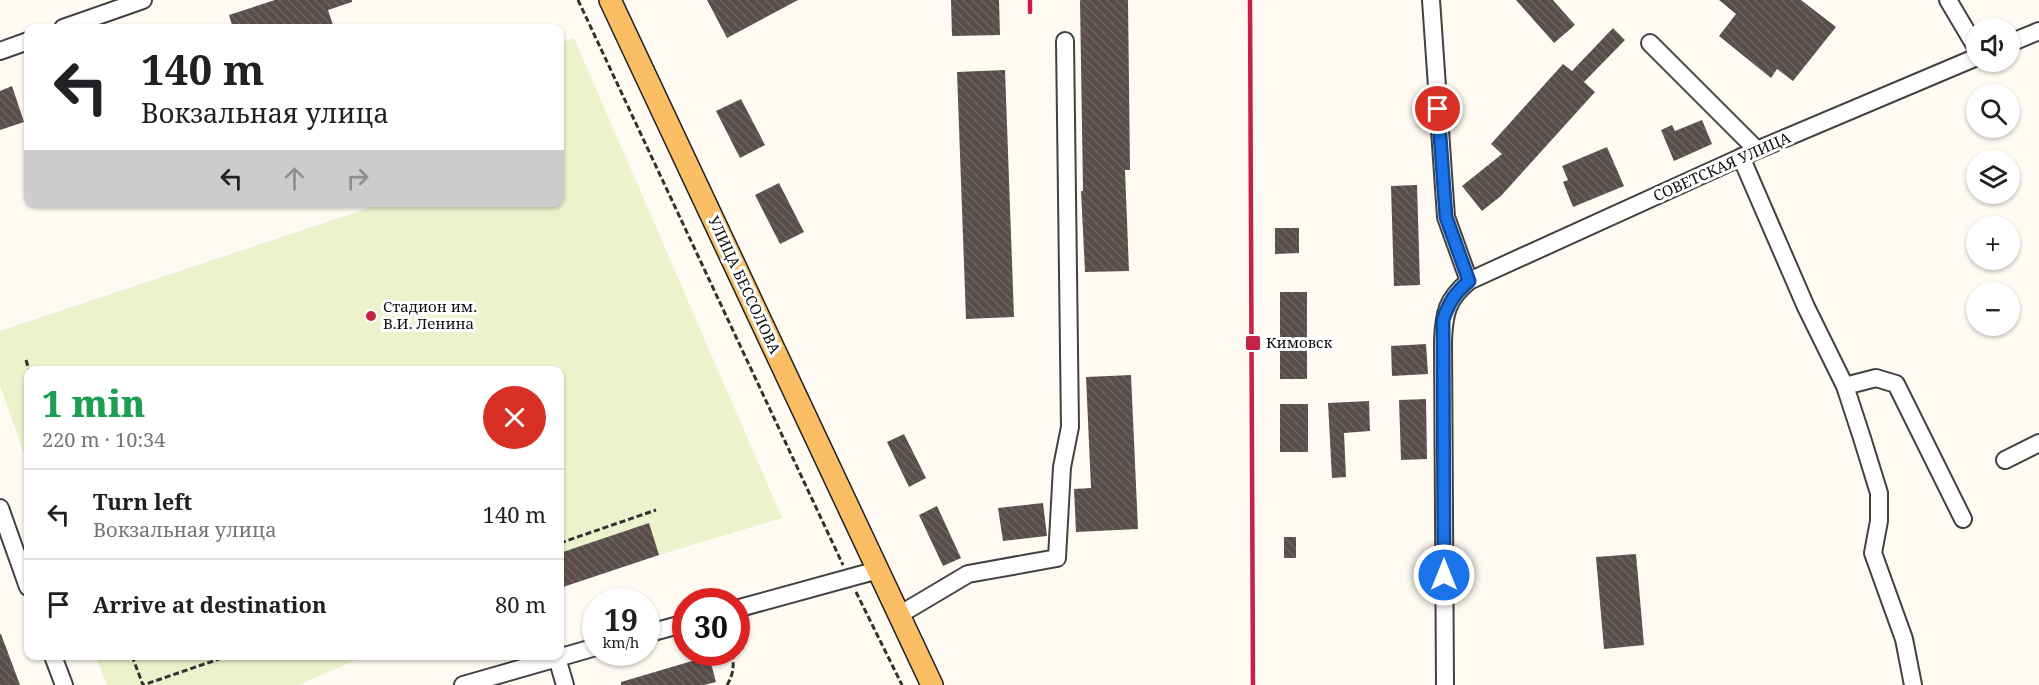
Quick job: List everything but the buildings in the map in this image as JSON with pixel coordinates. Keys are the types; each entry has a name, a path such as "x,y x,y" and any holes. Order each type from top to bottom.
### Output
{"main road":[{"name":"УЛИЦА БЕССОЛОВА","path":"614,1 932,685"}],"street":[{"path":"74,24 143,0"},
{"path":"1431,0 1446,217 1469,281 1453,296 1443,320 1444,685"},
{"path":"1948,0 1966,30"},
{"path":"2020,39 2039,31"},
{"path":"899,615 968,574 1058,558 1062,467 1070,427 1065,41"},
{"path":"0,51 24,42"},
{"path":"1650,43 1757,150"},
{"name":"СОВЕТСКАЯ УЛИЦА","path":"1469,281 1741,157 1966,62"},
{"path":"1741,157 1806,307 1845,386 1878,493 1879,521 1873,553 1904,639 1913,685"},
{"path":"1845,386 1876,378 1896,384 1963,519"},
{"path":"2005,460 2039,443"},
{"path":"0,508 24,576"},
{"path":"750,605 878,570"},
{"path":"564,656 582,651"},
{"path":"55,660 64,685"},
{"path":"463,685 550,660"},
{"path":"558,660 565,685"}],"path":[{"path":"578,0 902,685"},
{"path":"26,360 28,366"},
{"path":"564,542 656,510"},
{"path":"133,660 142,685 216,660"},
{"path":"727,685 733,666"}],"green space":[{"name":"Стадион им. В.И. Ленина","path":"574,38 782,518 564,587 564,366 24,366 24,454 0,385 0,331 372,207 564,207 564,42"},
{"path":"98,660 356,660 298,685 107,685"}],"railway":[{"path":"1030,0 1030,12"},
{"path":"1250,0 1253,685"}],"place":[{"name":"Стадион им. В.И. Ленина","path":"371,316"},
{"name":"Кимовск","path":"1253,343"}],"route":[{"path":"1438,109 1446,217 1469,281 1456,291 1449,302 1443,320 1444,575"}]}
